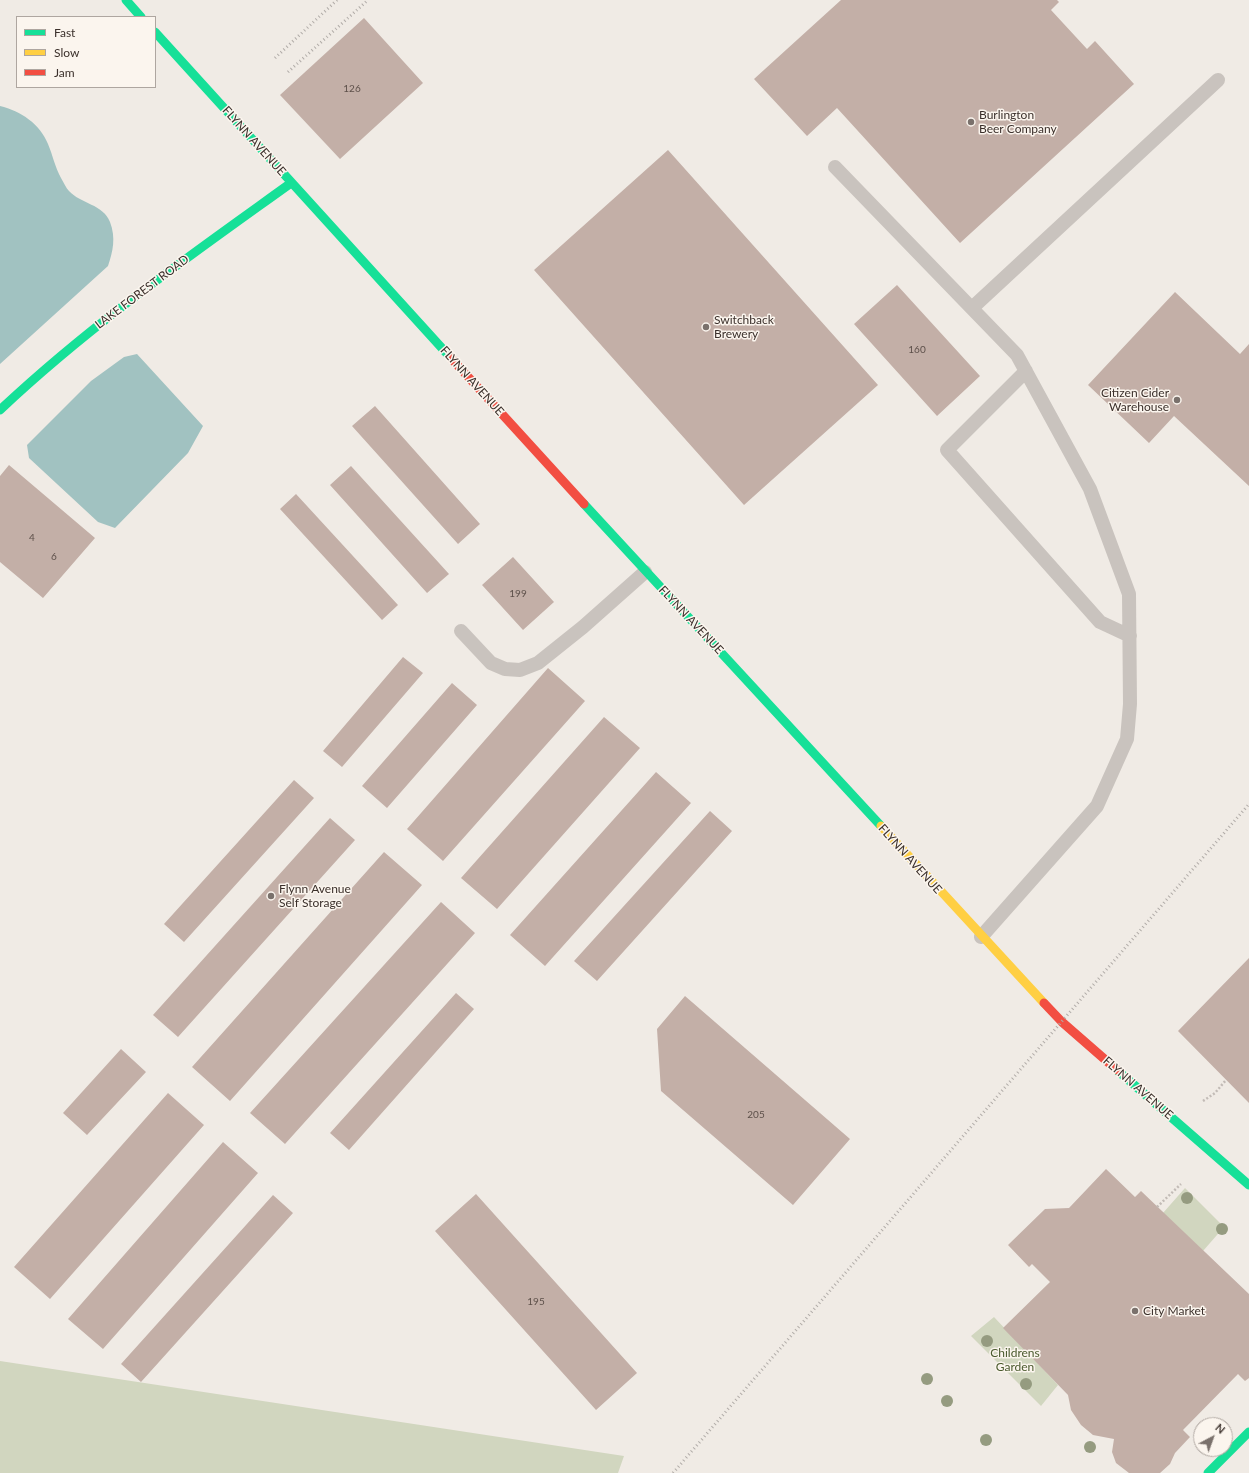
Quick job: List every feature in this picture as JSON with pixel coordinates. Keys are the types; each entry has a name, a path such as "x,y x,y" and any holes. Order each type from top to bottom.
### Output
{"street":[{"path":"126,0 140,16"},
{"name":"FLYNN AVENUE","path":"156,33 645,572 1062,1022 1249,1185"},
{"name":"LAKE FOREST ROAD","path":"0,410 32,379 116,310 291,183"},
{"path":"1208,1473 1249,1432"}],"lane":[{"path":"972,308 1218,80"},
{"path":"835,167 1017,355 1090,489 1128,594 1130,636 1130,704 1128,739 1097,806 981,936"},
{"path":"1026,371 947,450 1100,622 1130,636"},
{"path":"461,631 491,663 505,669 520,670 538,663 572,636 645,572"}],"path":[{"path":"1203,1101 1215,1093 1226,1080"},
{"path":"1158,1207 1181,1184"}],"green space":[{"path":"1185,1188 1224,1227 1203,1251 1163,1213"},
{"name":"Childrens Garden","path":"994,1317 1058,1385 1041,1406 971,1336"},
{"path":"0,1361 624,1456 618,1473 0,1473"}],"water":[{"path":"0,106 15,111 29,119 40,130 48,144 57,170 69,191 79,199 102,211 107,216 112,228 113,239 108,266 0,364"},
{"path":"137,354 203,426 188,453 115,528 98,522 29,458 27,445 91,381 124,357"}],"building":[{"name":"Burlington Beer Company","path":"841,0 1057,0 1059,2 1051,10 1087,49 1095,41 1134,84 960,243 837,108 807,136 754,79"},
{"path":"364,18 423,83 340,159 280,95"},
{"name":"Switchback Brewery","path":"668,150 878,385 744,505 534,270"},
{"path":"897,285 980,376 937,416 854,324"},
{"name":"Citizen Cider Warehouse","path":"1175,292 1240,354 1249,344 1249,486 1174,416 1149,443 1088,385"},
{"path":"375,406 480,524 458,544 352,426"},
{"path":"9,465 95,538 43,598 0,562 0,476"},
{"path":"351,466 449,574 427,593 330,485"},
{"path":"296,494 398,605 382,620 280,509"},
{"path":"513,557 554,602 523,630 482,585"},
{"path":"403,657 423,673 342,767 323,751"},
{"path":"548,668 585,701 443,861 407,829"},
{"path":"452,683 477,705 387,808 362,786"},
{"path":"604,717 640,748 497,909 461,878"},
{"path":"656,772 691,803 545,966 510,935"},
{"path":"294,780 314,798 184,942 164,924"},
{"path":"710,811 732,831 597,981 574,961"},
{"path":"330,818 355,840 178,1037 153,1015"},
{"path":"384,852 422,885 230,1101 192,1067"},
{"path":"441,902 475,933 285,1144 250,1113"},
{"path":"1249,958 1249,1103 1178,1031"},
{"path":"456,993 474,1009 349,1150 330,1133"},
{"path":"685,996 850,1139 793,1205 661,1091 657,1029"},
{"path":"121,1049 146,1072 87,1135 63,1113"},
{"path":"168,1093 204,1125 50,1299 14,1267"},
{"path":"223,1142 258,1173 103,1349 68,1319"},
{"name":"City Market","path":"1106,1169 1135,1197 1141,1191 1249,1294 1249,1378 1245,1381 1238,1374 1196,1417 1193,1417 1193,1420 1183,1430 1190,1437 1175,1453 1170,1464 1160,1473 1129,1473 1116,1463 1112,1452 1114,1439 1093,1435 1081,1425 1071,1410 1068,1395 1003,1328 1050,1282 1032,1264 1029,1267 1008,1245 1045,1209 1069,1208"},
{"path":"476,1194 637,1373 596,1410 435,1231"},
{"path":"273,1195 293,1213 141,1382 121,1364"}],"railway":[{"path":"275,58 337,0"},
{"path":"288,72 368,0"},
{"path":"673,1473 1249,804"}],"traffic: fast":[{"path":"126,0 140,16"},
{"path":"156,33 450,357"},
{"path":"0,410 34,379 105,320 179,264 291,183"},
{"path":"584,504 881,826"},
{"path":"1117,1070 1249,1185"},
{"path":"1208,1473 1249,1432"}],"traffic: slow":[{"path":"881,826 1044,1003"}],"traffic: jam":[{"path":"450,357 584,504"},
{"path":"1044,1003 1062,1022 1117,1070"}],"place":[{"name":"Burlington Beer Company","path":"971,122"},
{"name":"Switchback Brewery","path":"706,327"},
{"name":"Citizen Cider Warehouse","path":"1177,400"},
{"name":"Flynn Avenue Self Storage","path":"271,896"},
{"name":"City Market","path":"1135,1311"}]}
